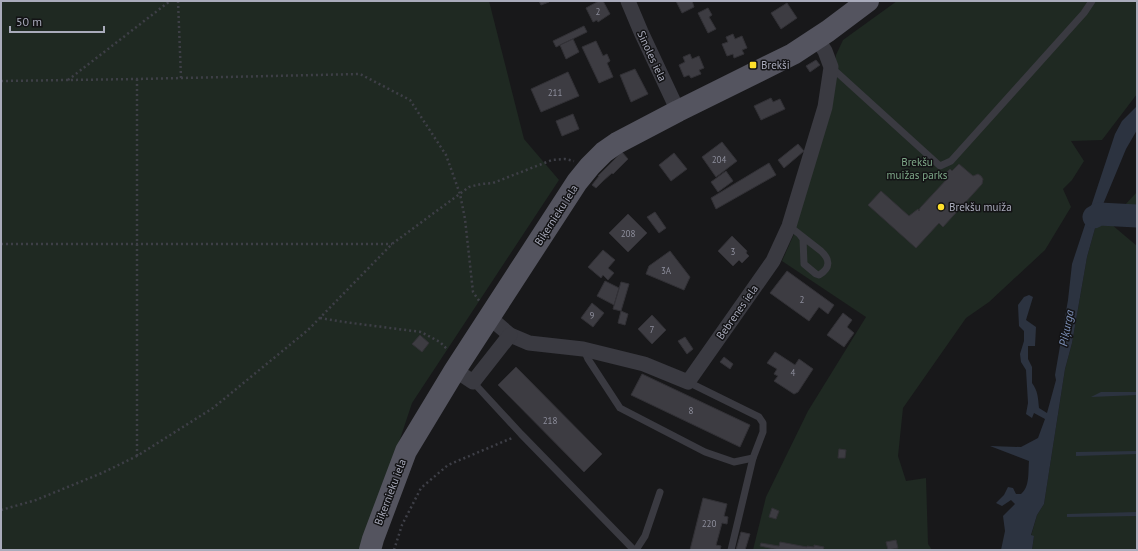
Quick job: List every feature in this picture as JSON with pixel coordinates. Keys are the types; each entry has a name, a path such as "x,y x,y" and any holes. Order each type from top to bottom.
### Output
{"main road":[{"name":"Biķernieku iela","path":"370,550 406,451 458,365 577,182 590,166 604,152 617,143 793,54 817,39 868,1"}],"street":[{"name":"Sinoles iela","path":"628,1 640,32 678,111"},
{"path":"817,39 825,51 831,67"},
{"name":"Bebrenes iela","path":"688,382 794,231 825,107 831,67"},
{"path":"489,317 510,335 529,343 583,349 644,364 688,382"},
{"path":"458,365 473,382 510,335"}],"lane":[{"path":"831,67 940,166 951,161 1084,13 1092,1"},
{"path":"794,231 821,251 829,260 828,266 824,273 819,275 816,274 804,264 803,239 794,231"},
{"path":"583,349 620,408 705,452 734,462 753,458"},
{"path":"473,382 635,550 645,536 660,492"},
{"path":"688,382 759,417 763,423 763,432 753,458 731,550"}],"path":[{"path":"68,80 170,1"},
{"path":"178,1 181,78"},
{"path":"1,81 360,74 410,100 446,155 460,194 473,292 489,317"},
{"path":"137,79 137,456"},
{"path":"1,510 36,500 102,473 137,456 213,408 308,330 392,244 469,188 481,184 493,183 552,160 565,159 590,166"},
{"path":"1,244 392,244"},
{"path":"319,318 421,332 440,342 458,365"},
{"path":"394,550 402,525 421,488 448,465 522,434"}],"green space":[{"path":"1,1 489,1 524,139 559,180 412,403 363,550 1,550"},
{"name":"Brekšu muižas parks","path":"897,1 1137,1 1137,94 1102,140 1071,141 1084,161 1072,180 1063,189 1071,207 1045,250 989,302 966,318 903,408 898,456 906,481 926,478 928,544 932,550 753,550 766,497 808,411 866,317 782,261 794,234 832,84 836,55 843,40"},
{"path":"1137,192 1137,206 1123,207"},
{"path":"1099,214 1137,246 1137,550 1032,550 1034,536 1031,536 1037,515 1044,504 1065,369 1072,343 1087,257"}],"water":[{"name":"Piķurga","path":"1137,106 1137,130 1126,149 1099,214 1087,257 1072,343 1065,369 1044,504 1037,515 1031,535 1034,536 1032,550 1001,550 1005,531 1003,516 1015,504 1011,500 1002,506 996,503 1004,495 1008,487 1013,488 1016,494 1021,494 1024,491 1028,479 1029,461 990,446 1021,447 1038,438 1045,419 1034,413 1032,418 1026,414 1028,403 1026,370 1021,362 1020,354 1024,341 1024,331 1019,326 1018,305 1024,297 1029,295 1033,297 1026,320 1036,327 1035,346 1028,346 1028,359 1032,367 1032,383 1037,392 1039,408 1047,413 1056,380 1055,375 1068,300 1072,264 1115,134 1122,121"},
{"path":"1101,392 1137,392 1137,395 1091,397"},
{"path":"1137,451 1137,454 1076,456 1076,452"},
{"path":"1137,512 1137,516 1067,517 1067,514"}],"building":[{"path":"539,1 549,1 549,2 541,5"},
{"path":"599,1 603,1 610,14 598,22 597,20 593,22 586,8"},
{"path":"676,1 692,1 694,7 682,13"},
{"path":"787,3 797,18 781,29 771,13"},
{"path":"708,8 712,15 709,17 716,29 708,33 698,13"},
{"path":"584,26 587,32 556,47 553,41"},
{"path":"733,34 735,39 742,36 747,48 742,50 744,54 734,58 733,54 727,56 722,44 728,42 726,37"},
{"path":"573,39 579,52 566,59 560,45"},
{"path":"596,41 603,56 607,54 610,61 607,63 613,77 599,83 582,47"},
{"path":"690,54 692,59 699,56 704,68 699,70 701,74 691,78 689,75 684,77 679,65 685,62 683,57"},
{"path":"816,60 820,65 810,72 806,66"},
{"path":"635,69 648,94 631,102 620,75"},
{"path":"568,72 579,96 541,112 531,89"},
{"path":"771,98 773,102 780,99 785,109 761,120 754,106"},
{"path":"573,114 579,129 562,136 556,121"},
{"path":"722,142 737,161 716,177 702,157"},
{"path":"798,144 804,151 784,168 778,160"},
{"path":"622,152 628,159 596,188 592,185 598,176"},
{"path":"674,153 687,169 671,181 659,165"},
{"path":"769,163 776,175 716,209 711,198"},
{"name":"Brekšu muiža","path":"959,164 973,176 978,174 981,176 983,179 982,184 943,227 939,223 916,248 868,205 881,191 909,216 918,209 919,211 920,208 947,179 943,176 950,169 952,171"},
{"path":"726,171 733,181 718,192 711,182"},
{"path":"655,212 666,228 659,233 647,217"},
{"path":"628,214 647,233 628,252 609,233"},
{"path":"732,236 747,251 746,253 749,256 742,263 739,260 733,266 718,251"},
{"path":"603,250 615,260 608,268 614,273 608,280 603,275 601,278 588,267"},
{"path":"670,251 690,277 684,290 646,274 649,266"},
{"path":"787,271 834,305 828,314 819,307 809,321 770,293"},
{"path":"605,281 619,288 614,305 597,296"},
{"path":"621,282 629,284 621,311 613,309"},
{"path":"592,303 604,313 593,327 581,318"},
{"path":"621,311 628,314 625,325 618,323"},
{"path":"843,313 852,320 847,327 854,333 844,347 827,335"},
{"path":"652,315 666,330 652,344 638,329"},
{"path":"420,335 429,343 422,352 412,344"},
{"path":"685,337 693,349 687,354 678,341"},
{"path":"775,352 795,365 799,359 813,369 798,392 794,394 774,381 778,376 774,374 777,369 767,363"},
{"path":"724,357 733,364 730,369 720,362"},
{"path":"516,367 602,454 584,472 498,385"},
{"path":"642,374 750,425 740,447 631,395"},
{"path":"839,449 846,450 845,458 838,458"},
{"path":"703,498 727,504 724,516 728,517 727,524 722,523 716,545 721,546 720,550 690,550"},
{"path":"772,508 779,511 776,519 769,517"},
{"path":"741,532 750,534 745,550 736,550"},
{"path":"896,540 898,548 888,550 886,542"},
{"path":"780,542 807,547 814,547 814,545 824,547 823,550 779,550 760,546 761,543 779,546"}],"waterway":[{"path":"1094,217 1099,214 1137,216"}],"place":[{"name":"Brekši","path":"753,65"},
{"name":"Brekšu muiža","path":"941,207"}]}
